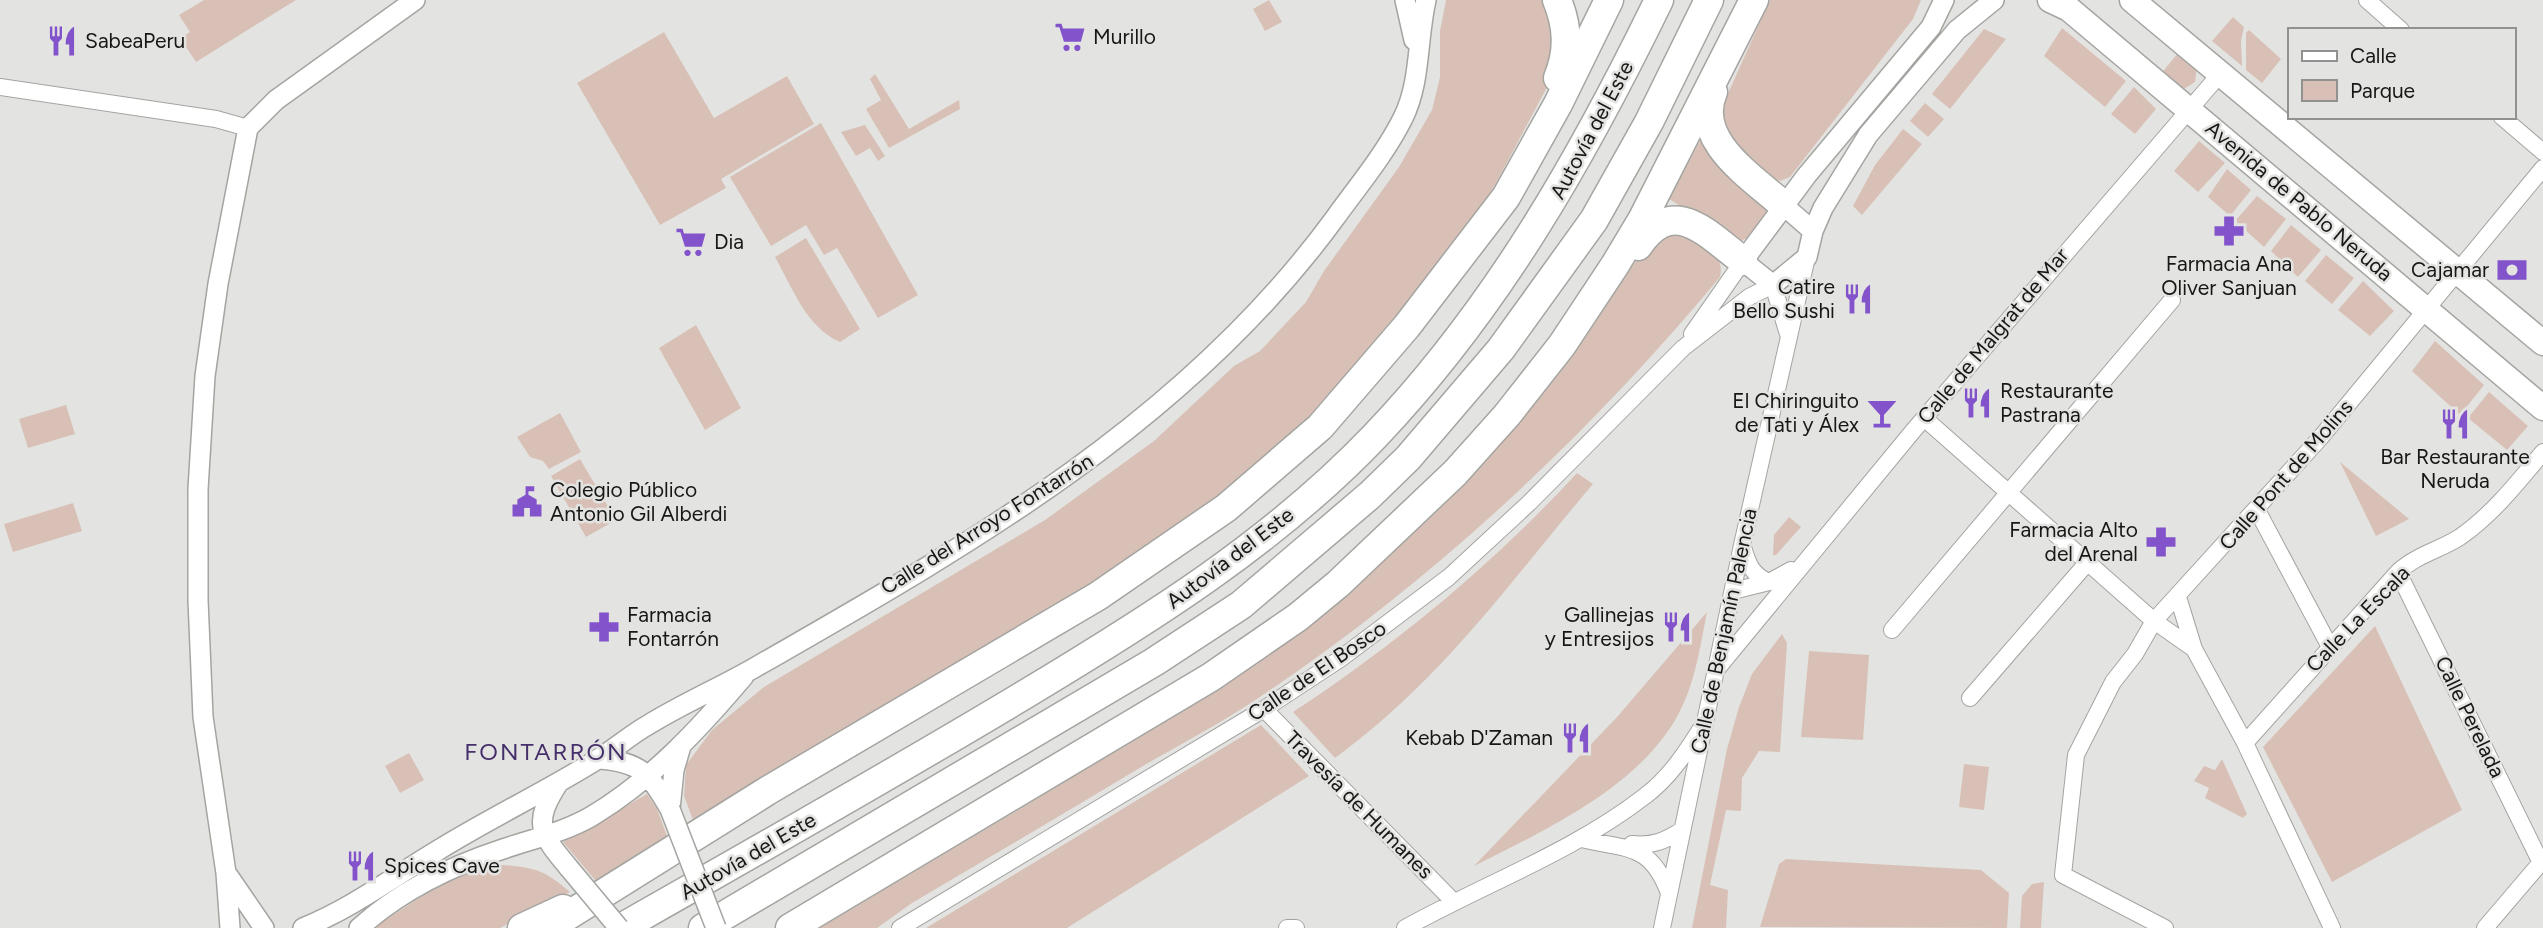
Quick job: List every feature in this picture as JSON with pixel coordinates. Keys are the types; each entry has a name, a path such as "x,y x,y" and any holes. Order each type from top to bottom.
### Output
{"highway":[{"path":"1506,197 1564,63 1567,37 1557,0"},
{"path":"548,928 652,862 1098,596 1226,508 1320,427 1408,326 1506,197 1558,104 1609,0"},
{"name":"Autovía del Este","path":"620,928 936,748 1132,630 1215,574 1308,499 1374,437 1429,375 1522,252 1608,105 1659,0"},
{"name":"Autovía del Este","path":"703,928 1154,662 1241,605 1370,495 1408,458 1501,349 1594,220 1649,122 1709,0"},
{"path":"1754,0 1709,102 1708,124 1720,147 1783,205"},
{"path":"1562,345 1642,220 1754,0"},
{"path":"790,928 1199,684 1298,617 1338,584 1455,473 1507,415 1649,229 1668,218 1681,218 1743,261"},
{"path":"522,928 652,862"}],"main road":[{"name":"Avenida de Pablo Neruda","path":"2050,0 2069,9 2188,107 2543,408"},
{"path":"2132,0 2543,343"}],"street":[{"path":"230,928 226,873 203,717 198,600 198,489 211,335 248,128 276,100 415,0"},
{"name":"Calle del Arroyo Fontarrón","path":"1405,0 1417,48"},
{"name":"Calle del Arroyo Fontarrón","path":"303,928 331,916 454,840 599,759 645,726 747,672 959,547 1080,469 1214,357 1317,242 1378,158 1404,116 1412,93 1426,0"},
{"path":"1807,257 1773,285 1743,261 1783,205 1931,27 1944,0"},
{"name":"Calle de Benjamín Palencia","path":"1662,928 1742,545 1812,231 1868,135 1957,30 1994,0"},
{"path":"2367,0 2399,28"},
{"name":"Calle de Malgrat de Mar","path":"1717,669 1800,565 1924,418 2188,107 2220,74"},
{"path":"0,87 216,119 248,128"},
{"path":"2504,119 2543,152"},
{"name":"Calle Pont de Molins","path":"2165,928 2063,875 2076,755 2113,682 2135,654 2154,621 2257,510 2428,311 2457,270 2543,168"},
{"path":"1783,205 1812,231"},
{"name":"Calle de El Bosco","path":"1683,348 1743,261"},
{"name":"Calle de Benjamín Palencia","path":"1773,285 1788,334"},
{"name":"Calle de El Bosco","path":"900,928 1264,709 1340,659 1449,577 1529,503 1683,348 1749,297 1773,285"},
{"path":"1892,630 2172,300"},
{"path":"1924,418 2154,621 2194,649"},
{"name":"Calle La Escala","path":"2245,743 2398,572 2423,555 2457,539 2482,520 2543,452"},
{"path":"2257,510 2330,647"},
{"path":"1742,545 1749,566 1758,578 1769,582"},
{"path":"1970,698 2087,563"},
{"path":"1733,591 1769,582 1800,565"},
{"name":"Calle Perelada","path":"2398,572 2542,862"},
{"path":"2178,597 2194,649 2245,743 2332,928"},
{"name":"Calle del Arroyo Fontarrón","path":"359,928 397,899 442,873 505,848 544,837 591,817 649,775 681,746 747,672"},
{"name":"Travesía de Humanes","path":"1264,709 1454,901"},
{"path":"1405,928 1581,839 1647,795 1682,759 1705,722"},
{"name":"Calle del Arroyo Fontarrón","path":"670,809 674,770 681,746"},
{"path":"599,759 634,764 649,775 670,809 716,928"},
{"path":"559,782 545,803 541,817 544,837 620,928"},
{"path":"1581,839 1648,846 1664,842 1682,830"},
{"path":"1581,839 1647,855 1660,869 1669,894"},
{"path":"505,848 545,854 569,868"},
{"path":"2485,928 2542,862"},
{"path":"226,873 264,928"},
{"path":"1287,928 1296,928"}],"green space":[{"path":"204,0 296,0 196,62 180,38 190,32 179,15"},
{"path":"1269,0 1282,22 1265,31 1253,9"},
{"path":"1446,0 1552,0 1561,61 1495,185 1453,250 1327,400 1271,455 1144,554 693,820 684,796 686,765 712,730 764,687 1045,520 1154,441 1234,366 1260,351 1306,302 1324,271 1399,167 1432,110 1440,77 1440,31"},
{"path":"1770,0 1921,0 1913,19 1790,177 1780,181 1770,176 1721,128 1720,111"},
{"path":"2233,17 2244,27 2241,41 2242,66 2212,41"},
{"path":"2062,28 2126,81 2105,107 2044,56"},
{"path":"1984,29 2006,39 1950,109 1932,94"},
{"path":"2249,30 2281,59 2262,83 2246,70 2246,33"},
{"path":"664,32 714,118 787,76 814,124 721,179 726,188 660,225 577,83"},
{"path":"2178,53 2197,66 2195,82 2179,92 2160,75"},
{"path":"875,74 909,129 959,100 960,109 889,148 866,109 881,100 870,79"},
{"path":"2134,87 2156,109 2135,134 2111,114"},
{"path":"1925,103 1944,119 1928,137 1910,121"},
{"path":"821,123 918,295 878,318 837,248 824,255 806,225 771,246 730,177"},
{"path":"865,125 885,156 878,161 870,148 856,156 841,132"},
{"path":"1903,129 1922,144 1862,215 1853,206 1875,165"},
{"path":"1700,141 1769,208 1747,238 1739,242 1669,199"},
{"path":"2199,141 2225,163 2198,192 2174,171"},
{"path":"2227,169 2251,190 2230,216 2208,197"},
{"path":"2257,196 2286,219 2264,247 2235,221"},
{"path":"2291,225 2321,250 2298,277 2271,251"},
{"path":"1682,230 1704,244 1715,255 1721,269 1720,277 1669,337 1561,450 1445,557 1322,654 1243,708 912,903 877,928 820,928 1028,804 1272,651 1585,330 1653,238"},
{"path":"806,238 860,329 840,342 818,327 809,316 775,257"},
{"path":"2326,255 2354,278 2332,304 2305,281"},
{"path":"2363,281 2394,311 2370,336 2338,310"},
{"path":"696,325 741,408 705,430 659,348"},
{"path":"2435,341 2484,385 2460,415 2412,371"},
{"path":"2489,392 2528,426 2507,450 2468,418"},
{"path":"66,405 75,434 28,448 19,419"},
{"path":"560,413 581,452 549,469 543,461 530,457 517,437"},
{"path":"580,459 616,520 586,537 551,476"},
{"path":"2340,462 2409,519 2376,536"},
{"path":"1577,473 1593,484 1503,594 1409,696 1335,758 1293,712 1369,659 1478,571"},
{"path":"73,503 82,531 13,552 4,524"},
{"path":"1789,517 1801,527 1776,555 1773,555 1774,535"},
{"path":"1707,612 1689,691 1678,715 1661,741 1615,785 1588,804 1474,866 1618,716"},
{"path":"2375,626 2462,810 2332,882 2263,747"},
{"path":"1782,634 1787,643 1780,752 1759,751 1742,778 1741,811 1726,810 1710,885 1728,890 1726,928 1692,928 1727,749 1739,707 1752,674"},
{"path":"1809,651 1869,655 1863,740 1801,737"},
{"path":"1261,725 1309,776 1067,928 926,928"},
{"path":"409,753 424,780 400,793 385,766"},
{"path":"2222,759 2247,814 2243,818 2205,798 2209,788 2194,781 2204,766 2215,770"},
{"path":"1964,764 1989,767 1984,810 1959,807"},
{"path":"647,794 657,809 667,836 596,881 563,842"},
{"path":"1786,859 1981,870 2009,893 2007,928 1760,927 1779,864"},
{"path":"488,864 541,872 570,892 500,928 373,928 447,880"},
{"path":"2044,882 2041,928 2020,928 2022,896 2032,884"}],"place":[{"name":"Murillo","path":"1070,37"},
{"name":"SabeaPeru","path":"62,41"},
{"name":"Farmacia Ana Oliver Sanjuan","path":"2229,231"},
{"name":"Dia","path":"691,242"},
{"name":"Cajamar","path":"2512,270"},
{"name":"Catire Bello Sushi","path":"1858,299"},
{"name":"Restaurante Pastrana","path":"1977,403"},
{"name":"El Chiringuito de Tati y Álex","path":"1882,413"},
{"name":"Bar Restaurante Neruda","path":"2455,424"},
{"name":"Colegio Público Antonio Gil Alberdi","path":"527,502"},
{"name":"Farmacia Alto del Arenal","path":"2161,542"},
{"name":"Farmacia Fontarrón","path":"604,627"},
{"name":"Gallinejas y Entresijos","path":"1677,627"},
{"name":"Kebab D'Zaman","path":"1576,738"},
{"name":"Spices Cave","path":"361,866"}],"district":[{"name":"FONTARRÓN","path":"546,752"}]}
